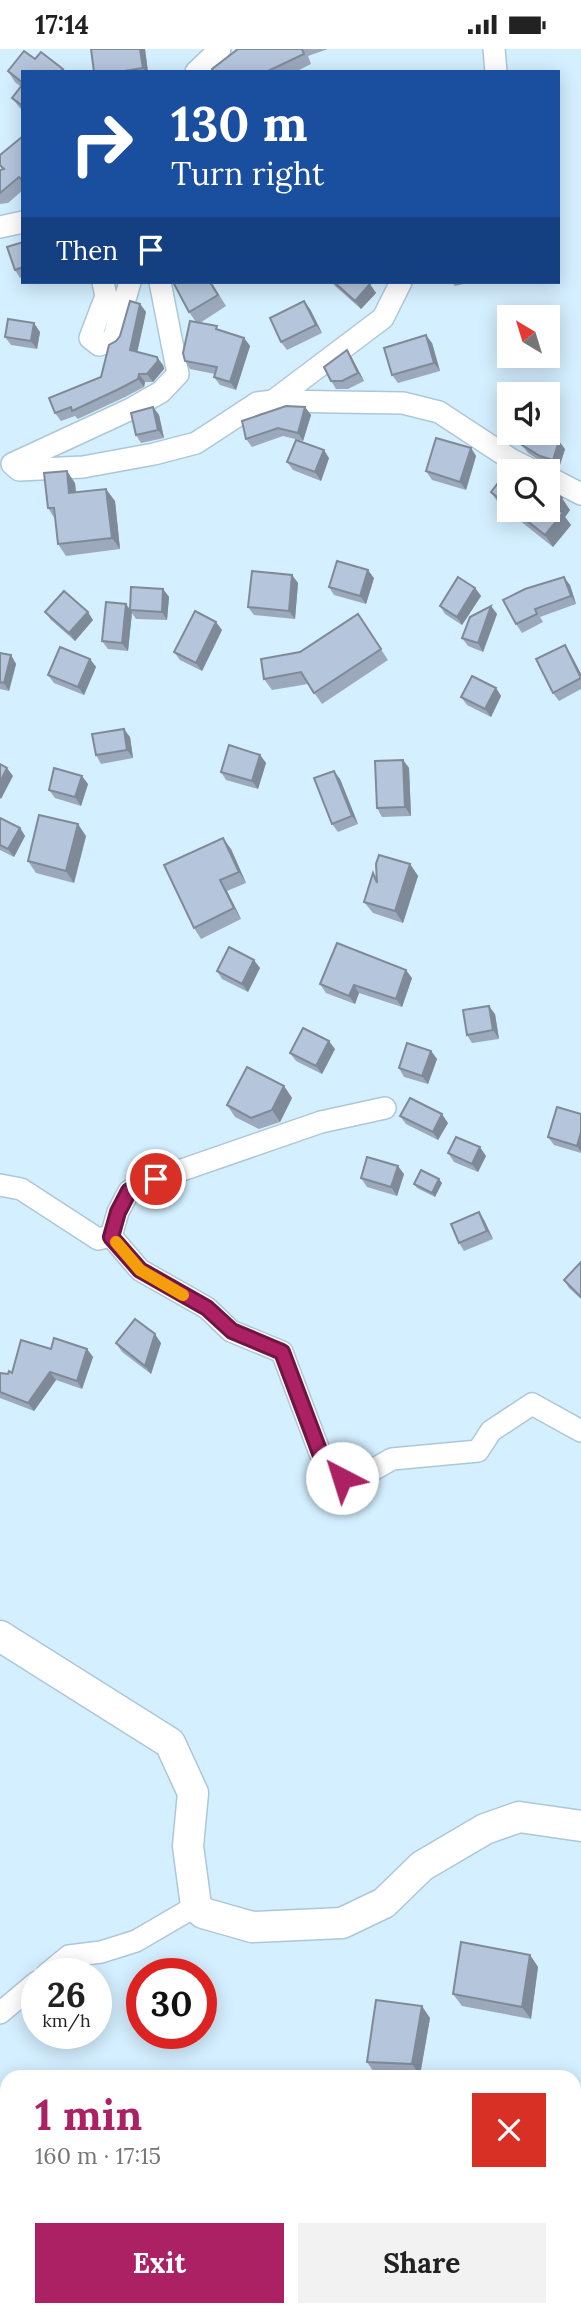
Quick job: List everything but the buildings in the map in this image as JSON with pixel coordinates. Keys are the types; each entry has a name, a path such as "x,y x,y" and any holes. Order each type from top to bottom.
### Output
{"main road":[{"path":"0,1636 170,1743 193,1793 188,1846 196,1906 203,1913 252,1927 342,1923 384,1903 422,1866 485,1829 519,1817 581,1826"}],"street":[{"path":"197,70 220,49"},
{"path":"494,49 496,70"},
{"path":"0,227 21,222"},
{"path":"103,284 106,296 90,338 99,345 113,340 129,284"},
{"path":"160,284 178,374 161,392 131,409 12,464 19,470 83,467 196,443 257,403 273,401 404,403 439,412 510,459"},
{"path":"273,401 383,319 400,284"},
{"path":"560,484 581,494"},
{"path":"111,1237 118,1212 129,1191 156,1179 320,1122 385,1108"},
{"path":"0,1185 21,1189 98,1239 111,1237"},
{"path":"111,1237 140,1270 207,1308 232,1331 282,1352 320,1453 342,1478 355,1480 392,1459 478,1451 491,1431 532,1404 581,1431"},
{"path":"68,1958 101,1952 136,1941 196,1906"},
{"path":"0,2013 21,1995"}],"slow traffic":[{"path":"116,1242 140,1270 183,1295"}],"route":[{"path":"156,1179 129,1191 118,1212 111,1237 140,1270 207,1308 232,1331 282,1352 320,1453 342,1478"}]}
